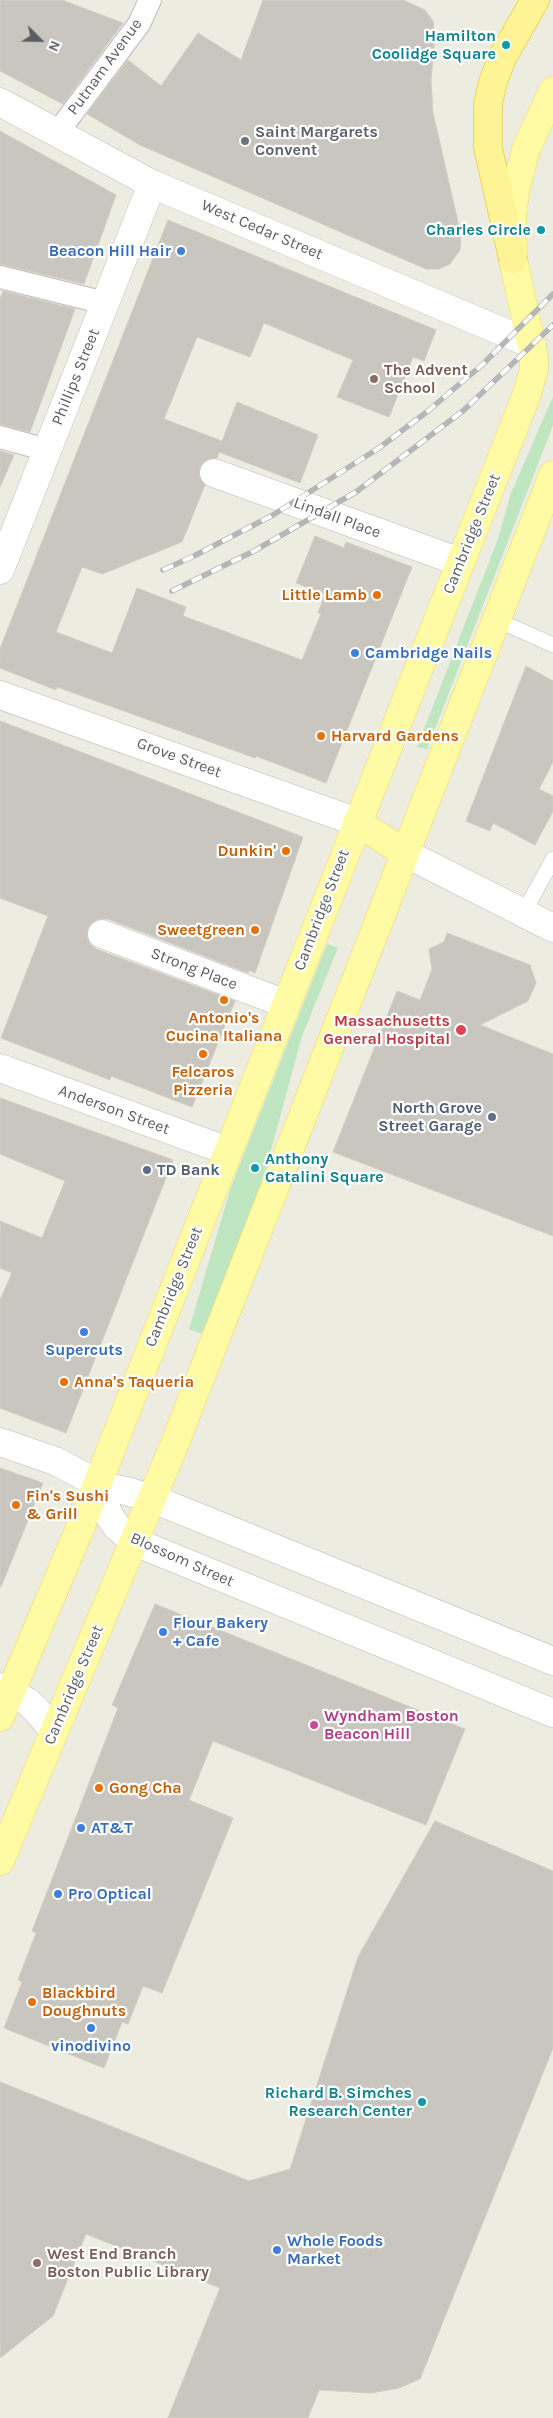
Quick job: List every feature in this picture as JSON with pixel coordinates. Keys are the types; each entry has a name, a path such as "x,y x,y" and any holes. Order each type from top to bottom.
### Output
{"highway":[{"path":"513,259 488,148 486,120 493,82 502,58 536,0"}],"main road":[{"name":"Cambridge Street","path":"0,1717 6,1690 96,1485 529,388 542,348 513,259 512,214 516,187 531,135 553,91"},
{"name":"Cambridge Street","path":"0,1861 153,1499 495,619 553,475"},
{"path":"357,822 405,853"}],"street":[{"name":"Putnam Avenue","path":"57,133 139,24 150,0"},
{"name":"West Cedar Street","path":"0,102 152,184 542,348"},
{"name":"Phillips Street","path":"0,570 152,184"},
{"path":"0,277 105,303"},
{"path":"0,437 47,450"},
{"name":"Lindall Place","path":"214,473 460,562"},
{"name":"Grove Street","path":"0,695 357,822"},
{"path":"405,853 553,928"},
{"name":"Strong Place","path":"102,934 286,1004"},
{"name":"Anderson Street","path":"0,1068 228,1152"},
{"path":"0,1442 54,1462 82,1475 96,1485 126,1490 153,1499 553,1661"},
{"name":"Blossom Street","path":"96,1485 110,1517 126,1536 135,1542 553,1713"},
{"path":"6,1690 34,1707 54,1732"}],"lane":[{"path":"495,619 553,645"},
{"path":"523,914 553,859"}],"green space":[{"path":"553,397 553,425 550,433 427,749 417,747 498,539 511,493"},
{"path":"327,944 338,948 302,1036 264,1176 202,1334 189,1329 231,1187"}],"building":[{"path":"0,0 62,0 123,23 63,104 0,71"},
{"path":"263,0 403,0 425,10 433,21 435,37 431,80 433,113 461,235 460,250 450,264 439,269 426,269 140,145 87,114 128,60 161,86 198,33 241,60"},
{"path":"0,131 116,195 84,284 0,264"},
{"path":"168,220 436,330 424,361 413,357 389,417 337,397 353,360 264,323 250,357 197,337 164,419 222,441 237,402 318,435 300,483 219,452 217,458 204,461 200,467 199,475 205,485 182,542 102,574 82,567 56,632 112,653 137,588 186,607 183,616 302,660 321,614 318,613 325,594 296,583 315,536 344,548 346,542 412,567 326,783 256,756 255,758 57,687 56,690 0,668 0,649"},
{"path":"3,291 75,309 30,432 0,424 0,299"},
{"path":"0,451 14,455 0,487"},
{"path":"526,666 553,681 553,762 539,789 553,796 553,811 535,845 493,823 490,831 466,821"},
{"path":"0,721 303,837 255,973 249,970 248,973 108,919 99,919 88,928 87,937 90,944 96,949 235,1001 192,1107 111,1076 110,1080 1,1038 48,916 0,898"},
{"path":"447,933 530,965 536,983 528,1001 480,1025 553,1054 553,1236 333,1152 397,991 420,1000 432,970 429,949 444,942"},
{"path":"0,1098 173,1160 66,1433 0,1408 0,1300 12,1273 0,1268 0,1221 42,1238 65,1181 0,1154"},
{"path":"0,1468 43,1483 1,1587 0,1587"},
{"path":"155,1604 465,1729 426,1825 213,1741 189,1800 233,1818 162,1993 143,1986 128,2024 122,2022 104,2068 4,2028 22,1982 18,1980 36,1933 32,1931 118,1708 112,1705"},
{"name":"Richard B. Simches Research Center","path":"435,1821 553,1871 553,2048 420,2379 399,2388 371,2393 319,2390 308,2418 168,2418 220,2288 86,2234 53,2316 0,2358 0,2082 249,2181 290,2169 358,1957"}],"railway":[{"path":"163,570 273,515 379,448 428,411 483,364 553,294"},
{"path":"172,591 254,551 356,492 464,410 553,325"}],"place":[{"name":"Hamilton Coolidge Square","path":"506,45"},
{"name":"Saint Margarets Convent","path":"245,141"},
{"name":"Charles Circle","path":"541,230"},
{"name":"Beacon Hill Hair","path":"181,251"},
{"name":"The Advent School","path":"374,379"},
{"name":"Little Lamb","path":"377,595"},
{"name":"Cambridge Nails","path":"355,653"},
{"name":"Harvard Gardens","path":"321,736"},
{"name":"Dunkin'","path":"286,851"},
{"name":"Sweetgreen","path":"255,930"},
{"name":"Antonio's Cucina Italiana","path":"224,1000"},
{"name":"Massachusetts General Hospital","path":"461,1030"},
{"name":"Felcaros Pizzeria","path":"203,1054"},
{"name":"North Grove Street Garage","path":"492,1117"},
{"name":"Anthony Catalini Square","path":"255,1168"},
{"name":"TD Bank","path":"147,1170"},
{"name":"Supercuts","path":"84,1332"},
{"name":"Anna's Taqueria","path":"64,1382"},
{"name":"Fin's Sushi & Grill","path":"16,1505"},
{"name":"Flour Bakery + Cafe","path":"163,1632"},
{"name":"Wyndham Boston Beacon Hill","path":"314,1725"},
{"name":"Gong Cha","path":"99,1788"},
{"name":"AT&T","path":"81,1828"},
{"name":"Pro Optical","path":"58,1894"},
{"name":"Blackbird Doughnuts","path":"32,2002"},
{"name":"vinodivino","path":"91,2028"},
{"name":"Richard B. Simches Research Center","path":"422,2102"},
{"name":"Whole Foods Market","path":"277,2250"},
{"name":"West End Branch Boston Public Library","path":"37,2263"}]}
